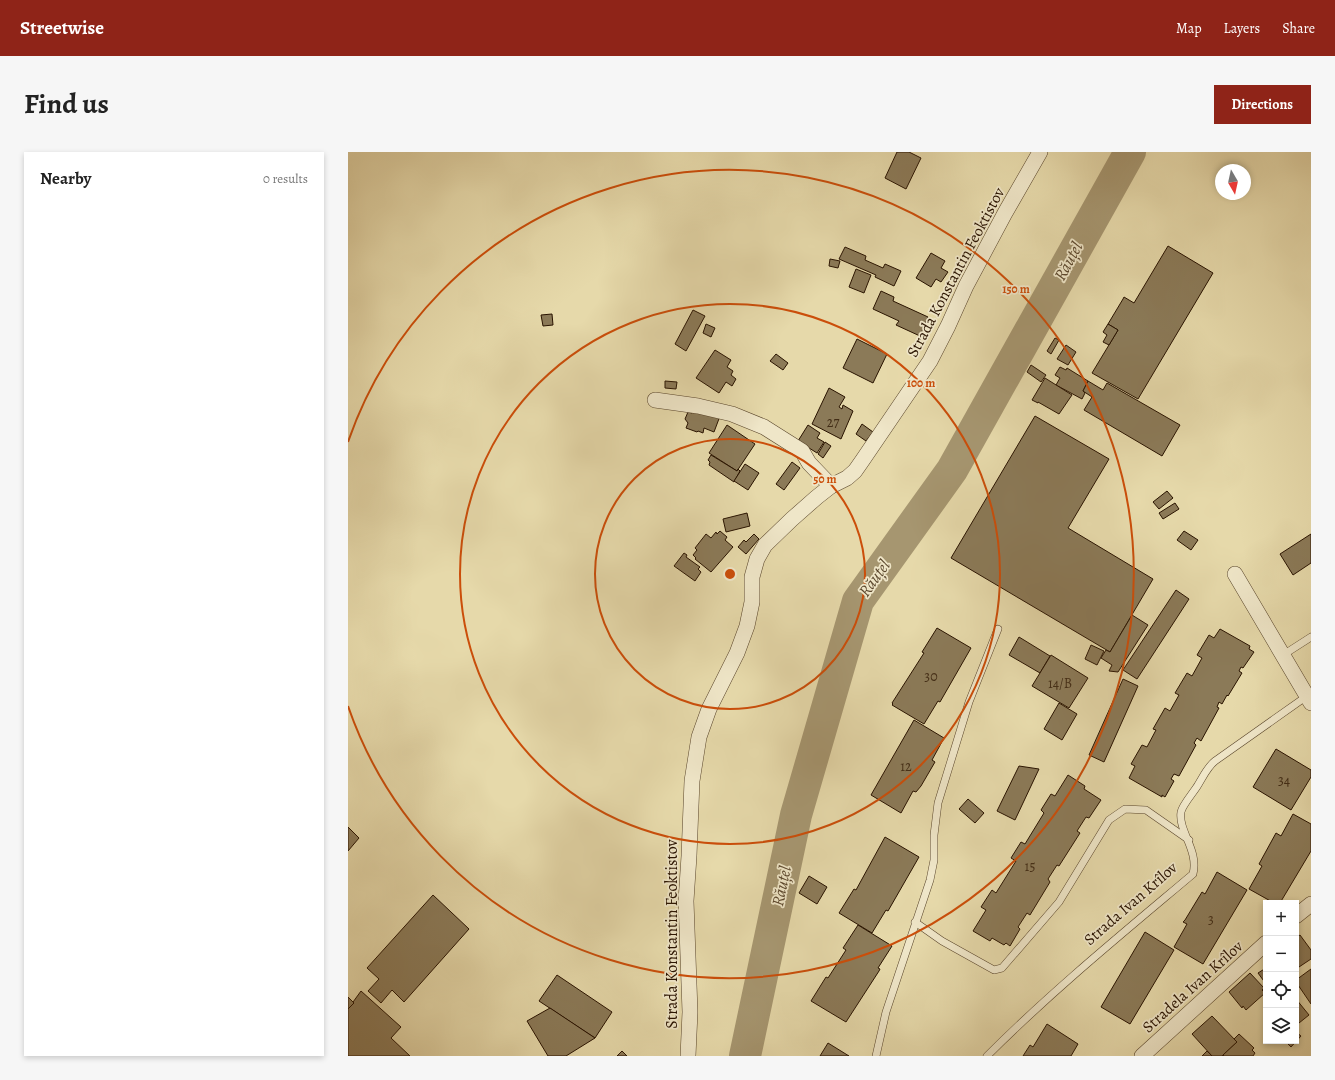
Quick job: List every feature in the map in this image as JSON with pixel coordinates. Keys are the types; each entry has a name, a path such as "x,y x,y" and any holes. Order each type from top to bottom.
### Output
{"street":[{"name":"Strada Konstantin Feoktistov","path":"688,1056 690,1012 686,901 692,781 699,737 709,709 737,653 747,626 752,602 752,577 757,559 765,545 804,508 831,486 847,478 855,471 930,361 970,279 1005,213 1040,152"},
{"path":"655,400 698,406 732,414 764,427 802,451 809,463 831,486"},
{"name":"Strada Ivan Krîlov","path":"1235,574 1309,700"},
{"path":"1299,914 1311,904"},
{"name":"Stradela Ivan Krîlov","path":"1142,1056 1263,946"}],"lane":[{"path":"876,1056 886,1012 930,880 934,860 934,835 938,803 969,702 998,629"},
{"path":"1283,655 1311,638"},
{"name":"Strada Ivan Krîlov","path":"987,1056 1020,1023 1192,874 1195,867 1194,857 1183,825 1181,811 1212,764 1243,740 1309,700"},
{"path":"915,922 942,941 994,970 997,970 1002,968 1059,902 1109,820 1125,809 1146,810 1189,840"}],"building":[{"path":"897,152 909,152 921,158 906,189 885,178"},
{"path":"1168,246 1213,273 1138,399 1092,373 1118,330 1108,324 1124,297 1134,303"},
{"path":"845,247 866,256 865,260 883,268 885,264 901,271 894,286 875,277 876,275 839,259"},
{"path":"931,253 945,261 941,268 948,272 941,282 936,279 931,287 916,278"},
{"path":"830,259 840,261 838,268 829,266"},
{"path":"856,269 871,275 864,293 849,287"},
{"path":"881,291 894,297 893,301 928,317 920,336 896,325 899,321 873,309"},
{"path":"693,310 705,316 686,351 675,344"},
{"path":"552,314 553,325 543,326 541,315"},
{"path":"706,324 715,328 711,337 703,333"},
{"path":"1108,324 1118,330 1109,345 1103,342 1107,335 1103,332"},
{"path":"1055,338 1059,340 1051,354 1047,351"},
{"path":"857,339 887,354 873,383 843,368"},
{"path":"1066,345 1076,352 1068,365 1057,359"},
{"path":"715,350 731,360 727,367 733,371 731,375 736,379 732,386 726,382 719,393 696,378"},
{"path":"776,354 788,363 783,370 770,361"},
{"path":"1031,365 1046,375 1041,382 1027,372"},
{"path":"1060,367 1066,370 1067,368 1088,381 1083,391 1085,393 1082,399 1056,385 1060,378 1055,375"},
{"path":"1045,378 1072,395 1059,414 1032,400"},
{"path":"665,381 677,382 676,389 665,388"},
{"path":"1088,381 1103,390 1107,383 1180,425 1162,456 1084,410 1092,397 1083,391"},
{"path":"829,388 845,397 839,407 842,409 843,405 853,411 841,439 812,424"},
{"path":"695,406 720,416 714,432 704,428 703,433 686,428 688,423 685,419 688,412 692,413"},
{"path":"1035,416 1109,459 1068,528 1153,579 1110,652 951,558"},
{"path":"862,424 873,432 866,441 856,434"},
{"path":"727,425 755,444 737,471 709,453"},
{"path":"808,425 820,433 817,438 824,442 817,453 798,441"},
{"path":"825,442 831,446 823,458 818,454"},
{"path":"711,455 737,471 738,469 740,471 734,482 709,465 710,462 708,460"},
{"path":"792,462 800,468 784,490 776,484"},
{"path":"745,464 759,473 748,490 734,481"},
{"path":"1167,491 1173,498 1159,509 1153,502"},
{"path":"1175,503 1179,509 1163,519 1159,513"},
{"path":"747,513 750,526 726,532 723,519"},
{"path":"720,531 727,537 725,540 733,547 711,572 695,559 696,558 693,555 697,550 695,548 706,534 711,538 716,532 717,534"},
{"path":"1184,531 1198,540 1191,550 1177,540"},
{"path":"754,534 759,539 746,554 738,547 744,540 746,542"},
{"path":"1311,534 1311,563 1293,575 1280,554"},
{"path":"684,553 687,555 686,557 700,567 698,569 701,572 695,581 674,566"},
{"path":"1176,590 1189,599 1137,679 1123,670"},
{"path":"1132,615 1148,625 1118,672 1109,671 1112,665 1101,658 1106,650 1110,652"},
{"path":"937,628 971,648 940,702 938,701 924,724 892,705 892,703 924,653 922,652"},
{"path":"1220,629 1250,646 1249,649 1254,652 1243,668 1241,667 1239,671 1242,673 1228,696 1227,695 1222,704 1219,702 1217,707 1219,708 1201,741 1197,738 1194,743 1196,745 1179,776 1174,774 1171,779 1174,781 1165,797 1162,795 1162,797 1129,778 1135,766 1131,764 1142,745 1147,747 1156,730 1153,729 1165,708 1170,711 1179,695 1175,693 1187,673 1192,676 1202,658 1197,655 1209,635 1214,638"},
{"path":"1019,637 1050,656 1040,673 1009,655"},
{"path":"1091,645 1104,651 1097,665 1085,659"},
{"path":"1051,655 1088,678 1069,708 1032,686"},
{"path":"1123,679 1138,686 1104,762 1089,755"},
{"path":"1059,703 1077,714 1062,740 1044,729"},
{"path":"914,720 944,738 932,760 935,762 921,786 916,792 913,791 901,813 871,795"},
{"path":"1276,749 1311,770 1311,777 1291,810 1253,787"},
{"path":"1019,766 1039,769 1015,820 997,811"},
{"path":"1068,775 1085,786 1084,789 1101,800 1089,818 1086,817 1077,831 1080,833 1059,866 1057,865 1048,879 1050,882 1030,915 1027,913 1018,927 1020,929 1010,946 1006,943 1004,945 992,938 990,941 973,931 986,910 981,907 992,890 996,893 1016,861 1011,858 1021,842 1025,844 1044,813 1041,810 1051,794 1055,796"},
{"path":"968,799 984,813 975,823 959,809"},
{"path":"1293,814 1311,824 1311,851 1282,900 1269,900 1249,889 1262,866 1259,864 1276,833 1281,836"},
{"path":"348,827 359,838 348,851"},
{"path":"885,837 919,857 888,911 886,910 872,933 839,913 854,889 856,890"},
{"path":"1217,872 1247,890 1203,964 1174,947 1187,924 1183,922 1202,892 1205,894"},
{"path":"809,876 827,887 817,904 799,893"},
{"path":"433,895 469,929 404,1002 392,990 381,1003 368,991 379,979 367,968"},
{"path":"858,925 892,946 878,968 880,969 879,971 846,1022 811,1001 826,977 828,978 846,950 843,948"},
{"path":"1145,932 1174,950 1130,1024 1101,1007"},
{"path":"1300,935 1311,950 1311,959 1299,967 1299,936"},
{"path":"1311,969 1311,1004 1299,986 1299,978"},
{"path":"1263,970 1263,980 1258,973"},
{"path":"1250,973 1263,987 1263,995 1246,1010 1243,1006 1242,1008 1229,992"},
{"path":"557,975 612,1012 595,1038 539,1001"},
{"path":"361,991 401,1027 391,1038 410,1056 348,1056 348,1009"},
{"path":"348,997 354,1003 348,1009"},
{"path":"1299,1003 1309,1015 1299,1023"},
{"path":"550,1008 595,1038 566,1056 548,1056 527,1021"},
{"path":"1212,1016 1237,1042 1222,1056 1212,1056 1192,1034"},
{"path":"1047,1024 1078,1044 1071,1056 1023,1056 1030,1045 1033,1047"},
{"path":"1239,1034 1254,1048 1252,1050 1255,1053 1253,1056 1224,1056 1223,1055 1237,1042 1234,1039"},
{"path":"828,1043 849,1056 820,1056"},
{"path":"622,1051 627,1056 617,1056"},
{"path":"1207,1051 1212,1056 1202,1056"}],"waterway":[{"name":"Răuțel","path":"745,1056 796,815 858,601 952,470 1130,152"}]}
